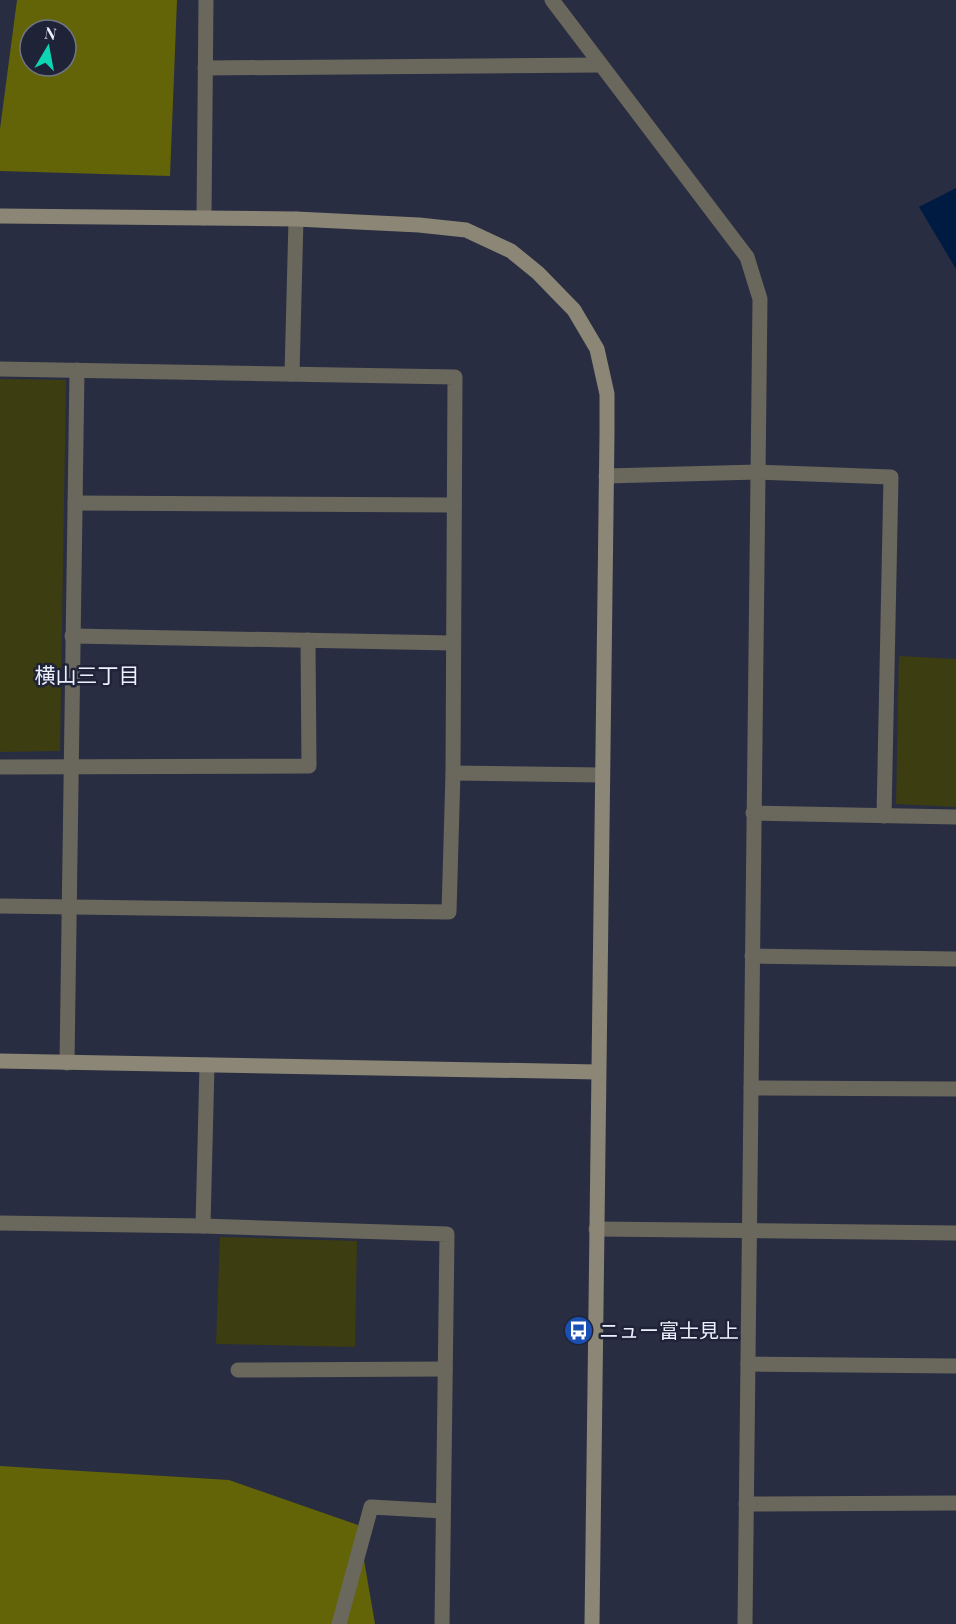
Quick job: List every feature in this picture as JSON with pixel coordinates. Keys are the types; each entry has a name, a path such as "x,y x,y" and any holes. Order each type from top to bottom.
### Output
{"street":[{"path":"204,218 206,0"},
{"path":"552,0 747,257 760,299 745,1624"},
{"path":"206,68 601,65"},
{"path":"0,216 296,219 419,225 466,230 511,251 538,273 574,310 597,349 607,394 592,1624"},
{"path":"292,374 296,219"},
{"path":"0,369 455,377 453,773 449,912 0,906"},
{"path":"67,1063 77,370"},
{"path":"606,476 758,472 891,477 884,816"},
{"path":"75,503 454,505"},
{"path":"72,636 452,643"},
{"path":"0,767 309,766 308,640"},
{"path":"453,773 602,775"},
{"path":"753,813 956,817"},
{"path":"752,956 956,959"},
{"path":"0,1061 598,1072"},
{"path":"203,1226 207,1065"},
{"path":"751,1088 956,1089"},
{"path":"0,1223 203,1226 447,1234 442,1624"},
{"path":"596,1229 956,1233"},
{"path":"748,1364 956,1366"},
{"path":"238,1370 445,1370"},
{"path":"746,1504 956,1503"},
{"path":"339,1624 371,1507 443,1511"}],"shaded area":[{"path":"17,0 177,0 170,176 0,171 0,129"},
{"path":"0,379 66,380 60,751 0,752"},
{"path":"899,656 956,659 956,807 896,804"},
{"path":"220,1237 357,1241 355,1347 216,1344"},
{"path":"0,1466 229,1480 358,1525 375,1624 0,1624"}],"water":[{"path":"956,188 956,269 919,207"}],"place":[{"name":"ニュー富士見上","path":"578,1331"}],"district":[{"name":"横山三丁目","path":"87,676"}]}
